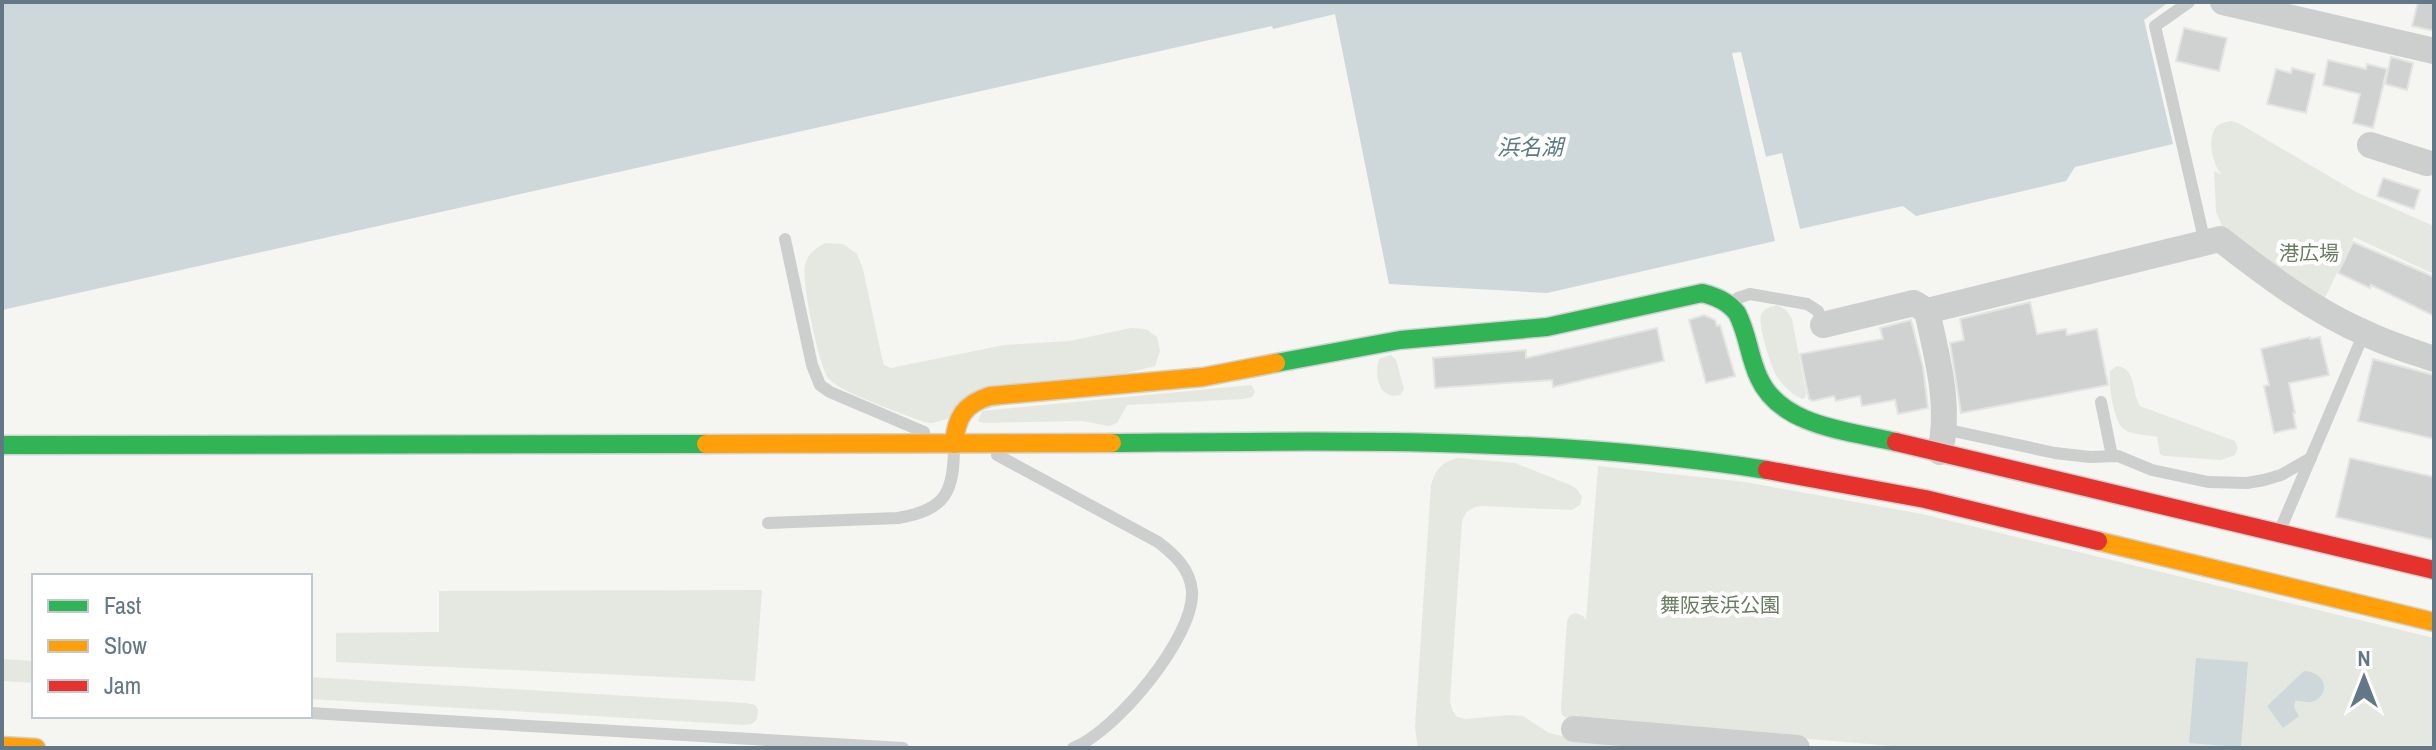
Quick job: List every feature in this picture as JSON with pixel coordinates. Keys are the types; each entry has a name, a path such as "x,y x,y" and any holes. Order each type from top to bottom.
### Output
{"main road":[{"path":"954,444 958,418 966,407 977,399 990,396 1203,377 1400,340 1547,327 1702,293 1716,295 1738,312 1765,391 1777,404 1807,421 1942,441 2279,533 2434,570"},
{"path":"2,445 1369,441 1491,444 1607,452 1747,467 1925,499 2434,622"},
{"path":"2,746 36,748"}],"street":[{"path":"2223,2 2434,51"},
{"path":"2370,145 2432,156"},
{"path":"1823,325 1914,303 1927,311 2220,239 2314,306 2364,333 2434,359"},
{"path":"1927,311 1945,403 1942,441"},
{"path":"1574,729 1797,748"}],"lane":[{"path":"2189,2 2155,26 2205,243"},
{"path":"768,523 917,515 933,509 945,497 953,482 954,444 820,385 812,365 785,239"},
{"path":"1731,305 1738,298 1750,294 1807,304 1818,311 1823,325"},
{"path":"2279,533 2364,333"},
{"path":"2101,402 2112,456"},
{"path":"1942,441 2064,455 2112,456 2130,459 2170,475 2228,483 2264,480 2281,475 2311,458"},
{"path":"976,444 1158,542 1175,554 1186,570 1192,590 1190,610 1159,669 1129,705 1094,736 1073,748"},
{"path":"312,713 903,748"}],"green space":[{"name":"港広場","path":"2231,121 2356,192 2434,226 2434,274 2354,237 2323,302 2225,233 2216,212 2214,171 2222,175 2214,160 2211,141 2217,126"},
{"path":"825,243 843,244 857,254 884,365 891,368 1004,345 1069,341 1131,328 1146,329 1157,337 1160,351 1155,366 932,423 924,422 859,397 836,385 825,372 816,342 804,273 808,257"},
{"path":"1777,305 1786,310 1792,319 1806,393 1802,399 1780,381 1766,347 1761,315 1766,309"},
{"path":"1391,355 1396,360 1404,389 1400,395 1393,396 1383,390 1377,372 1379,359"},
{"path":"2117,366 2131,376 2140,406 2235,441 2238,448 2235,455 2221,460 2164,456 2160,454 2157,437 2124,429 2115,411 2110,384 2110,371"},
{"path":"1251,385 1255,391 1252,397 1243,399 1127,405 1117,423 1109,426 1082,421 978,421 982,411"},
{"path":"1457,458 1515,463 1570,485 1582,497 1580,505 1572,510 1481,506 1465,515 1462,522 1450,701 1457,717 1523,716 1549,733 1567,737 1697,748 1418,748 1415,727 1431,485 1440,467"},
{"name":"舞阪表浜公園","path":"1598,466 1745,482 1922,514 2434,638 2434,748 1916,748 1578,719 1578,713 1576,717 1568,719 1562,715 1561,709 1567,621 1570,615 1576,613 1586,620"},
{"path":"762,590 755,681 336,662 336,633 439,632 439,591"},
{"path":"2,659 32,661 32,683 2,681"},
{"path":"312,677 755,705 757,719 752,724 312,699"}],"water":[{"name":"浜名湖","path":"2,2 2169,2 2144,20 2173,144 2075,167 2066,181 1916,216 1903,206 1800,229 1782,153 1756,159 1775,241 1547,293 1389,284 1335,14 2,310"},
{"path":"2196,658 2248,662 2241,747 2189,743"},
{"path":"2304,671 2321,678 2323,693 2312,702 2295,701 2294,707 2299,716 2283,728 2267,706"}],"pier":[{"path":"1741,52 1766,157 1756,159 1732,53"}],"building":[{"path":"2418,2 2434,2 2434,31 2412,26"},
{"path":"2184,28 2227,38 2219,71 2176,61"},
{"path":"2391,57 2413,63 2407,90 2385,84"},
{"path":"2328,60 2366,69 2367,64 2387,69 2373,128 2353,123 2360,94 2323,85"},
{"path":"2292,68 2315,74 2306,113 2267,104 2276,69 2291,73"},
{"path":"2383,178 2420,190 2414,209 2377,196"},
{"path":"2353,242 2434,277 2434,316 2371,285 2370,288 2338,273"},
{"path":"2030,302 2037,334 2066,329 2067,335 2097,329 2108,385 1961,413 1950,343 1964,340 1960,319"},
{"path":"1704,315 1715,320 1717,326 1720,325 1735,376 1706,383 1689,320"},
{"path":"1911,320 1923,367 1928,408 1898,414 1895,400 1862,406 1860,396 1836,401 1834,396 1813,401 1809,399 1800,354 1883,339 1880,328"},
{"path":"1657,328 1664,361 1553,387 1552,380 1435,388 1433,358 1526,350 1526,358"},
{"path":"2320,337 2329,375 2289,383 2296,428 2274,433 2264,386 2269,385 2261,349"},
{"path":"2373,359 2434,375 2434,439 2358,421"},
{"path":"2350,458 2434,477 2434,540 2336,517"}],"traffic: fast":[{"path":"1276,363 1400,340 1547,327 1702,293 1721,300 1737,313 1759,378 1769,394 1783,407 1818,424 1896,442"},
{"path":"1112,443 1358,442 1522,446 1686,459 1767,470"},
{"path":"2,445 706,444"}],"traffic: slow":[{"path":"954,444 963,413 974,403 990,396 1203,377 1276,363"},
{"path":"706,444 1112,443"},
{"path":"2098,541 2434,622"},
{"path":"2,746 36,748"}],"traffic: jam":[{"path":"1896,442 2434,570"},
{"path":"1767,470 1925,499 2098,541"}]}
